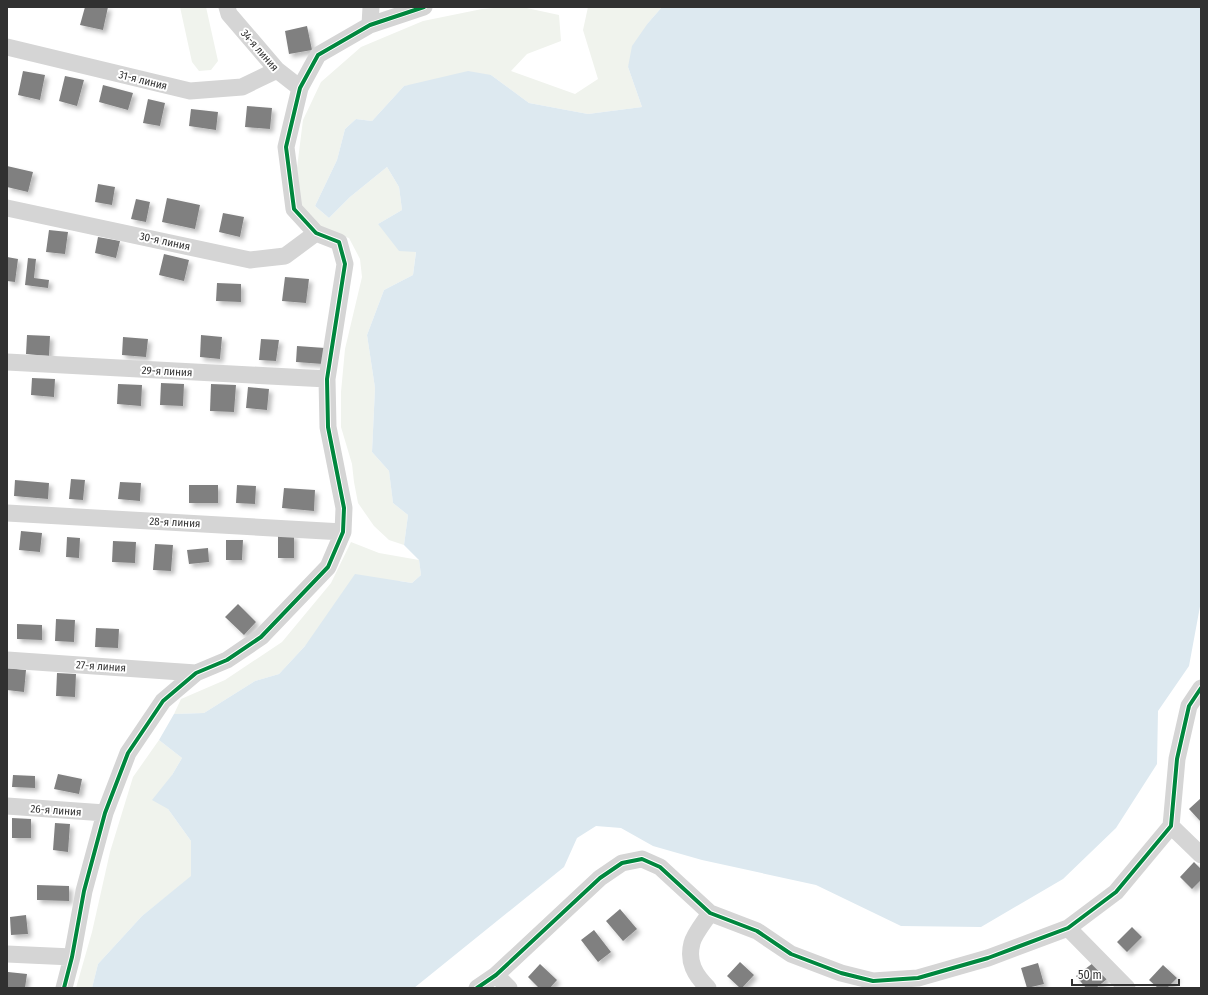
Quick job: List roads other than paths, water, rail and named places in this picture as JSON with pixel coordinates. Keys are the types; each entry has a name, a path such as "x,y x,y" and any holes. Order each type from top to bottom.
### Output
{"street":[{"name":"34-я линия","path":"228,7 229,14 277,70 300,88"},
{"path":"370,25 371,7"},
{"path":"64,988 72,957 84,891 105,813 128,752 163,701 196,673 226,660 261,637 328,568 343,532 344,508 328,427 327,379 345,264 339,242 316,233 294,209 286,148 300,88 318,55 370,25 424,7"},
{"name":"31-я линия","path":"7,47 190,91 242,87 277,70"},
{"name":"30-я линия","path":"7,208 250,260 285,256 316,233"},
{"name":"29-я линия","path":"7,362 327,379"},
{"name":"28-я линия","path":"7,512 343,532"},
{"name":"27-я линия","path":"7,660 196,673"},
{"path":"477,988 496,975 600,878 622,863 642,859 660,867 710,913 757,931 791,954 841,973 873,981 921,983 1068,928 1116,892 1171,826 1177,760 1189,706 1201,688"},
{"name":"26-я линия","path":"7,806 105,813"},
{"path":"1171,826 1201,855"},
{"path":"708,988 698,977 691,962 692,942 710,913"},
{"path":"1068,928 1127,988"},
{"path":"7,954 72,957"},
{"path":"496,975 509,988"}]}
